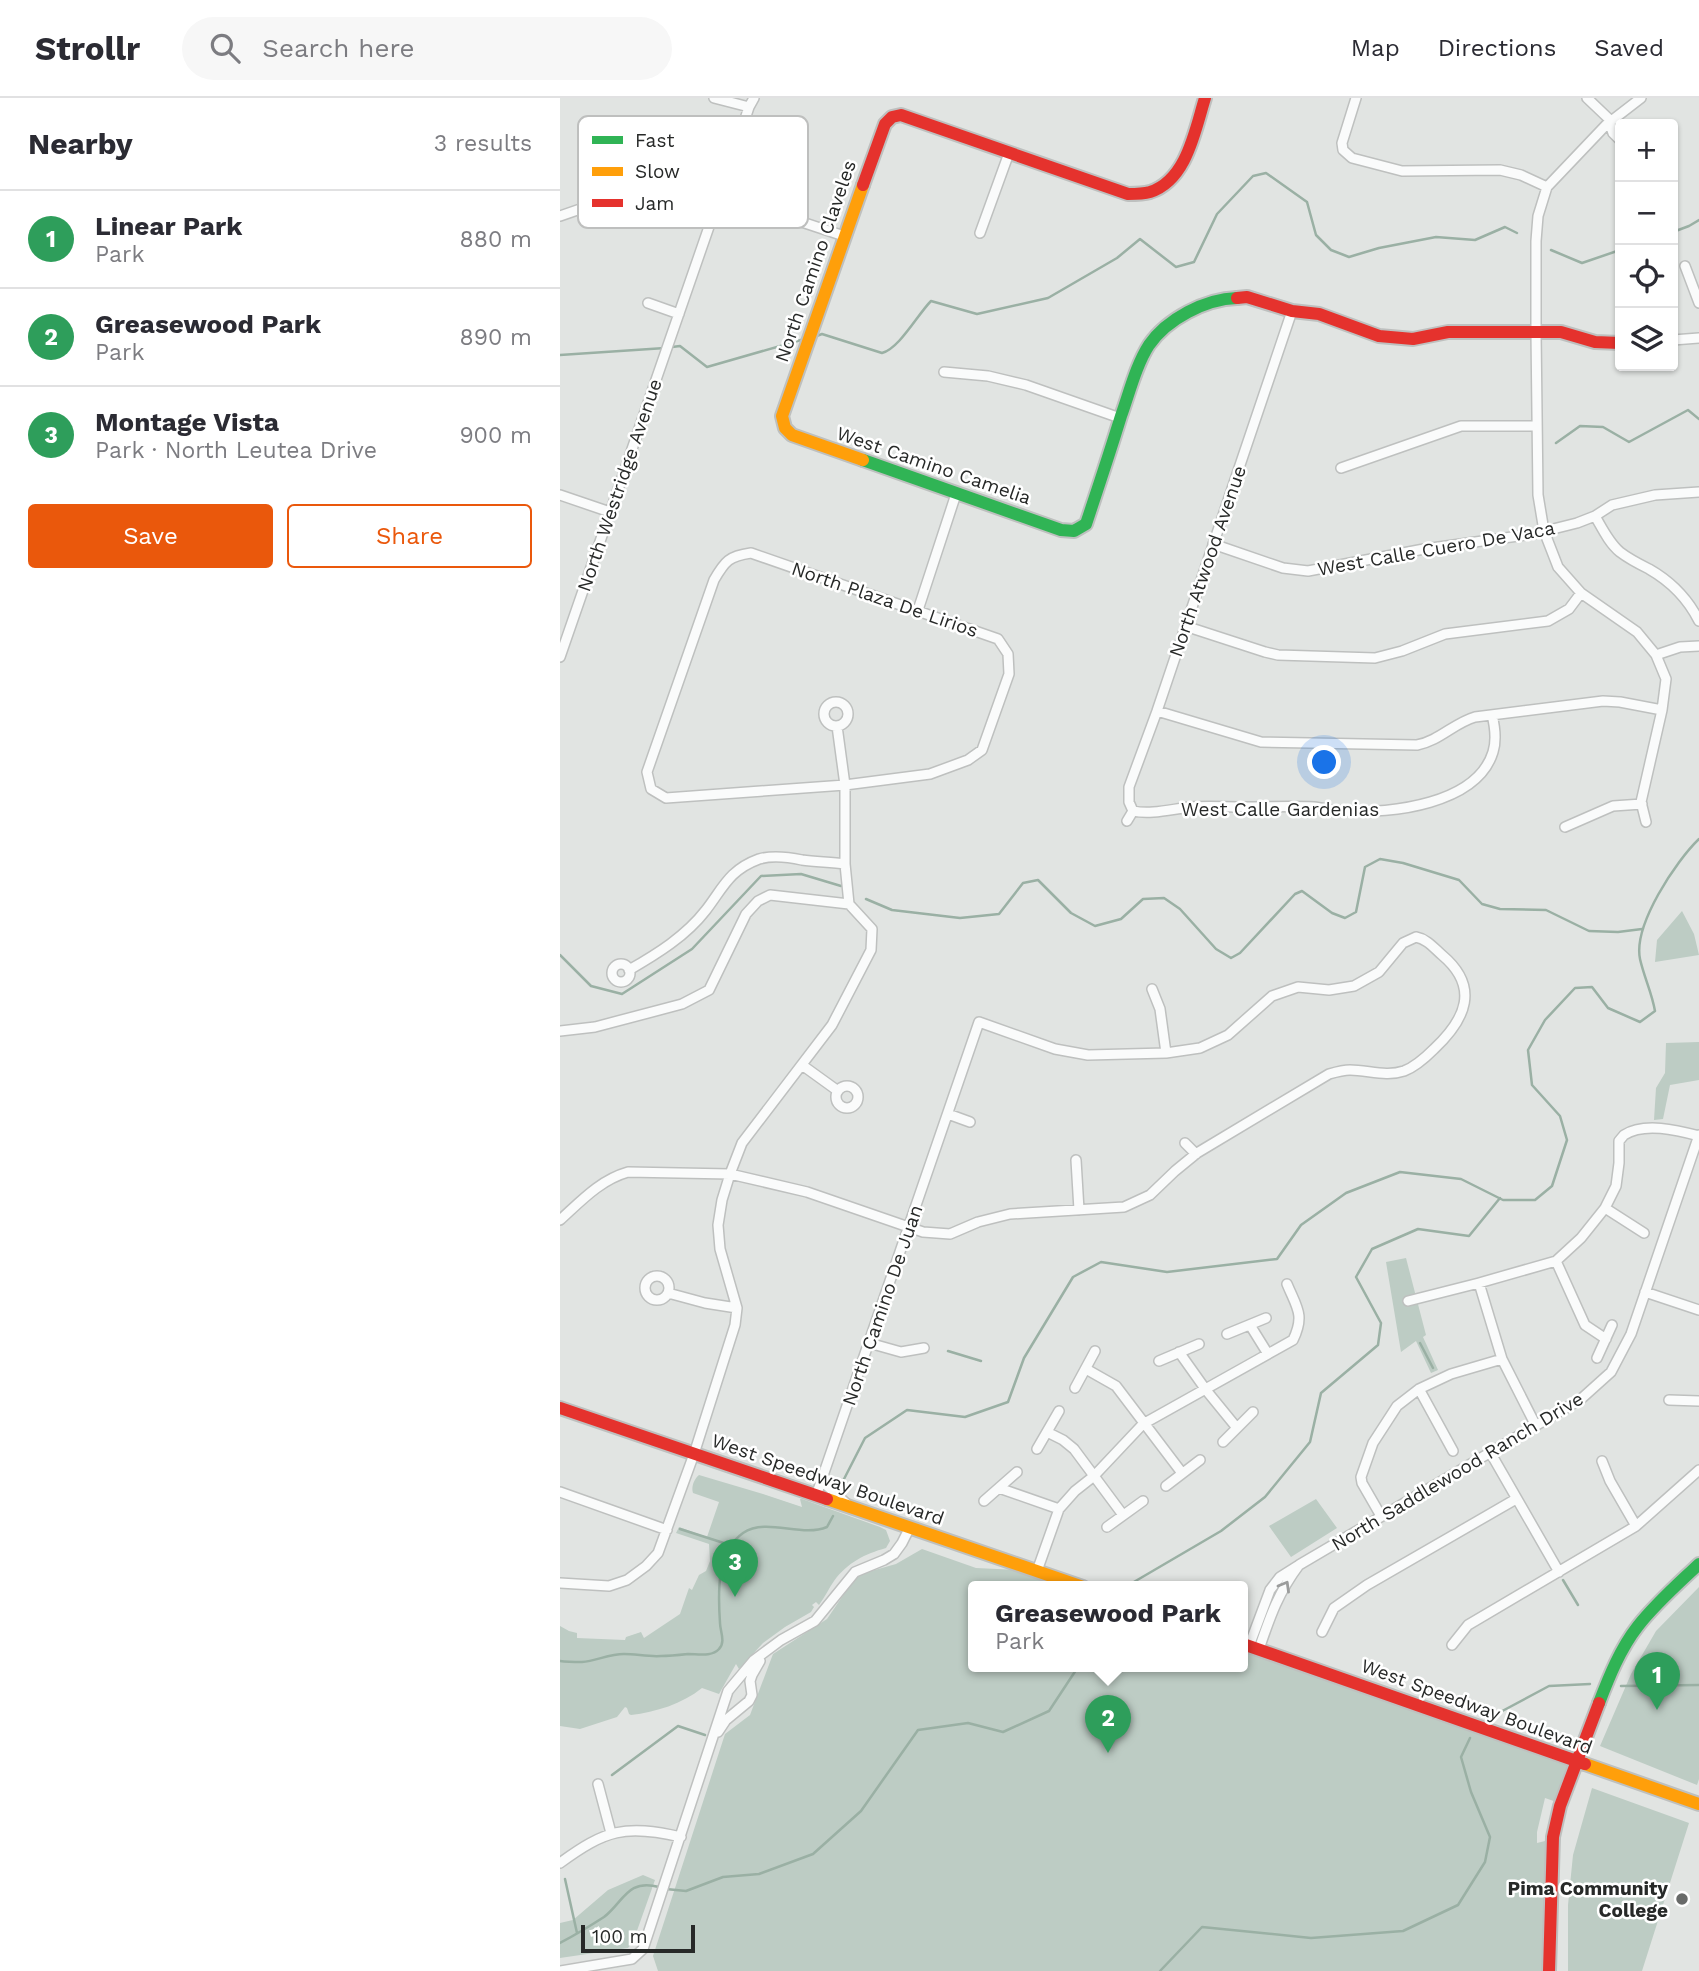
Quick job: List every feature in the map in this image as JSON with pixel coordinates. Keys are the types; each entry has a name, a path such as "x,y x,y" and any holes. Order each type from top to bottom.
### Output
{"street":[{"path":"714,98 751,102"},
{"path":"980,233 1009,153 1128,194 1151,192 1170,180 1185,158 1206,98"},
{"path":"1356,98 1340,150 1352,158 1402,171 1500,170 1521,175 1547,187"},
{"path":"1587,98 1608,118 1615,135"},
{"path":"1642,98 1610,123 1547,187 1538,216 1536,241 1536,331 1538,495 1544,531 1559,567 1581,593 1637,632 1656,655 1666,679 1642,804 1646,822"},
{"name":"North Camino Claveles","path":"781,428 782,412 888,119 894,113 905,116 1009,153"},
{"path":"560,216 578,210"},
{"path":"808,224 844,236"},
{"name":"North Westridge Avenue","path":"560,657 709,228"},
{"path":"1685,266 1699,303"},
{"path":"944,372 988,376 1027,385 1120,418 1149,345 1168,326 1191,310 1212,301 1247,297 1292,311 1319,314 1379,336 1413,340 1448,332 1536,331 1561,332 1595,342 1615,343"},
{"path":"648,303 679,314"},
{"name":"North Atwood Avenue","path":"1133,810 1129,802 1129,787 1292,311"},
{"path":"1678,340 1699,338"},
{"name":"West Camino Camelia","path":"781,428 792,435 956,494 1061,530 1079,532 1086,524 1120,418"},
{"path":"1341,468 1461,426 1537,426"},
{"name":"West Calle Cuero De Vaca","path":"1213,544 1283,568 1308,571 1424,549 1502,540 1577,523 1612,505 1656,495 1699,492"},
{"path":"918,610 956,494"},
{"path":"560,495 610,512"},
{"path":"1595,516 1607,538 1619,552 1651,570 1681,594 1699,621"},
{"name":"North Plaza De Lirios","path":"751,553 998,639 1008,654 1009,674 982,750 968,760 930,774 845,785 666,798 650,789 647,772 714,580 724,563 735,555 751,553"},
{"path":"1185,625 1278,655 1376,658 1445,634 1548,621 1569,609 1581,593"},
{"path":"1656,655 1680,647 1699,646"},
{"path":"1157,711 1261,742 1417,746 1427,743 1464,720 1492,715 1603,701 1662,710"},
{"name":"West Calle Gardenias","path":"1133,810 1149,813 1196,807 1313,807 1363,811 1407,808 1432,802 1461,790 1479,776 1489,763 1495,741 1492,715"},
{"path":"560,1583 609,1586 627,1580 658,1553 694,1454 735,1325 737,1308 720,1249 718,1225 730,1174 741,1143 832,1026 871,950 872,929 849,904 845,864 845,785 837,726"},
{"path":"1565,827 1613,806 1642,804"},
{"path":"1127,821 1133,810"},
{"path":"629,970 660,952 705,911 723,884 739,870 761,859 786,856 845,864"},
{"path":"560,1031 595,1027 682,1004 709,990 746,914 758,901 770,895 849,904"},
{"path":"560,1220 603,1182 628,1172 730,1174 807,1192 923,1232 950,1234 995,1217 1124,1208 1150,1195 1196,1154 1329,1074 1348,1069 1378,1073 1403,1071 1422,1060 1445,1038 1463,1012 1465,995 1462,978 1452,964 1416,934 1403,943 1379,972 1354,986 1329,990 1298,988 1272,996 1228,1035 1200,1048 1166,1052 1160,1009 1152,989"},
{"name":"North Camino De Juan","path":"816,1496 979,1022 1055,1049 1088,1055 1166,1052"},
{"path":"802,1065 838,1091"},
{"path":"948,1114 970,1122"},
{"path":"1408,1301 1556,1262 1581,1238 1605,1208 1616,1185 1621,1133 1667,1128 1699,1136"},
{"name":"North Saddlewood Ranch Drive","path":"1250,1646 1272,1611 1283,1585 1299,1565 1581,1399 1611,1372 1631,1334 1699,1136"},
{"path":"1185,1143 1196,1154"},
{"path":"1076,1160 1079,1210"},
{"path":"1605,1208 1644,1233"},
{"path":"1556,1262 1585,1325 1606,1339"},
{"path":"1479,1283 1502,1359 1536,1426"},
{"path":"1037,1571 1059,1509 1143,1424 1293,1340 1300,1326 1300,1317 1287,1284"},
{"path":"1645,1292 1699,1310"},
{"path":"668,1293 737,1308"},
{"path":"1227,1334 1266,1318"},
{"path":"1250,1325 1268,1354"},
{"path":"1597,1358 1612,1325"},
{"path":"869,1343 901,1352 924,1348"},
{"path":"1159,1361 1199,1344"},
{"path":"1075,1388 1096,1350"},
{"path":"1179,1352 1237,1428"},
{"path":"1381,1516 1359,1477 1373,1444 1397,1406 1419,1389 1451,1374 1502,1359"},
{"path":"1086,1368 1116,1387 1182,1473"},
{"path":"1419,1389 1453,1451"},
{"path":"1669,1400 1699,1401"},
{"name":"West Speedway Boulevard","path":"560,1408 1066,1581"},
{"path":"1037,1449 1059,1411"},
{"path":"1223,1442 1253,1412"},
{"path":"1047,1432 1074,1449 1123,1515"},
{"path":"1490,1452 1559,1572"},
{"path":"1166,1486 1200,1460"},
{"path":"1602,1461 1610,1482 1636,1526"},
{"path":"984,1501 1017,1472"},
{"path":"1452,1645 1468,1625 1636,1526 1697,1477"},
{"path":"822,1478 851,1508"},
{"path":"999,1488 1059,1509"},
{"path":"560,1492 667,1530"},
{"path":"1322,1632 1334,1608 1367,1585 1516,1499"},
{"path":"1107,1527 1143,1501"},
{"path":"566,1970 632,1959 643,1950 728,1691 754,1660 780,1640 815,1621 855,1572 894,1554 910,1527"},
{"path":"1549,1971 1553,1837 1560,1806 1576,1762 1613,1667 1637,1627 1662,1598 1699,1564"},
{"name":"West Speedway Boulevard","path":"1250,1646 1699,1804"},
{"path":"711,1742 726,1720 749,1701 752,1695 750,1681 755,1668 769,1649"},
{"path":"728,1691 732,1700 743,1705"},
{"path":"598,1784 611,1833"},
{"path":"560,1863 586,1844 611,1833 653,1830 681,1837"}],"shaded area":[{"path":"1682,911 1694,934 1699,955 1655,962 1657,940"},
{"path":"1699,1042 1699,1080 1670,1085 1663,1119 1654,1120 1656,1088 1665,1073 1666,1043"},
{"path":"1406,1258 1426,1335 1423,1337 1438,1370 1431,1373 1416,1341 1401,1352 1386,1262"},
{"path":"699,1475 802,1507 802,1499 880,1527 886,1530 890,1541 886,1548 851,1564 839,1574 819,1605 816,1602 812,1605 814,1607 811,1612 763,1643 739,1669 736,1664 719,1694 702,1688 686,1699 650,1712 631,1715 625,1707 617,1717 580,1729 560,1726 560,1626 577,1633 577,1638 625,1640 626,1637 641,1632 644,1638 680,1614 689,1588 692,1590 699,1575 706,1571 710,1561 709,1544 676,1533 679,1527 707,1537 719,1502 693,1493 693,1483"},
{"path":"1316,1499 1337,1528 1291,1557 1269,1526"},
{"path":"922,1549 976,1568 1037,1571 1064,1581 968,1581 968,1672 1248,1672 1248,1646 1574,1766 1562,1804 1545,1798 1537,1832 1537,1843 1553,1839 1553,1971 658,1971 653,1956 725,1734 750,1715 773,1654 827,1619 857,1575 896,1564"},
{"path":"1699,1587 1697,1785 1600,1746 1631,1674 1656,1631"},
{"path":"1592,1788 1689,1823 1642,1971 1568,1971 1568,1905 1573,1855"},
{"path":"643,1875 655,1880 633,1942 628,1948 560,1958 560,1923 573,1920 608,1890"}],"waterway":[{"path":"814,337 822,334 882,353 902,338 931,301 977,314 1048,298 1117,258 1140,239 1176,267 1194,262 1217,214 1253,176 1266,173 1307,202 1316,235 1331,250 1349,257 1436,237 1475,240 1505,227 1517,233"},
{"path":"1678,230 1699,220"},
{"path":"1551,250 1582,263 1615,252"},
{"path":"672,347 680,346 707,367 801,340"},
{"path":"560,355 665,348"},
{"path":"1556,443 1580,426 1603,427 1629,442 1688,410 1699,419"},
{"path":"843,1481 865,1438 907,1410 965,1417 1008,1402 1024,1358 1073,1277 1101,1262 1167,1272 1277,1259 1301,1225 1346,1193 1400,1172 1461,1179 1503,1200 1535,1200 1552,1186 1567,1140 1560,1116 1532,1085 1528,1050 1545,1020 1575,988 1592,987 1608,1008 1640,1022 1655,1011 1640,959 1643,929 1658,894 1679,862 1699,839"},
{"path":"866,899 892,910 960,918 999,914 1023,883 1038,880 1071,913 1095,926 1121,919 1143,899 1164,898 1180,909 1216,949 1231,958 1240,953 1295,894 1302,891 1332,913 1345,918 1356,912 1365,867 1380,859 1459,880 1482,904 1500,909 1546,910 1589,931 1642,929"},
{"path":"560,955 591,986 622,994 692,949 761,876 801,874 841,886"},
{"path":"1136,1581 1221,1531 1265,1497 1310,1442 1321,1393 1378,1345 1381,1323 1356,1277 1372,1249 1418,1229 1469,1236 1500,1198"},
{"path":"1420,1343 1433,1368"},
{"path":"948,1351 981,1361"},
{"path":"560,1661 582,1662 618,1654 656,1656 716,1652 722,1640 719,1599 721,1574 723,1562 734,1541 743,1533 763,1527 817,1530 827,1527 833,1516"},
{"path":"680,1529 730,1545"},
{"path":"1563,1580 1578,1605"},
{"path":"666,1889 686,1891 723,1877 759,1874 813,1854 861,1811 918,1730 968,1723 1003,1732 1049,1711 1075,1672"},
{"path":"1491,1717 1549,1686 1590,1684"},
{"path":"1621,1686 1699,1685"},
{"path":"612,1775 678,1726 705,1735"},
{"path":"1160,1971 1202,1927 1311,1938 1403,1931 1458,1905 1485,1862 1490,1837 1471,1792 1461,1757 1470,1738"},
{"path":"565,1879 577,1933"},
{"path":"560,1943 604,1917 633,1889 648,1885 659,1887"}],"traffic: fast":[{"path":"863,460 1061,530 1074,531 1086,524 1133,380 1149,345 1166,327 1188,312 1212,302 1237,298"},
{"path":"1599,1703 1616,1663 1638,1626 1699,1564"}],"traffic: slow":[{"path":"863,185 782,416 785,428 792,435 863,460"},
{"path":"827,1499 1066,1581"},
{"path":"1585,1764 1699,1804"}],"traffic: jam":[{"path":"863,185 885,124 892,117 901,115 1128,194 1150,192 1163,186 1181,165 1193,139 1205,98"},
{"path":"1237,298 1247,297 1292,311 1319,314 1379,336 1413,339 1448,332 1561,332 1595,342 1615,343"},
{"path":"560,1408 827,1499"},
{"path":"1248,1646 1585,1764"},
{"path":"1549,1971 1553,1837 1560,1806 1599,1703"}],"place":[{"name":"Montage Vista","path":"735,1597"},
{"name":"Linear Park","path":"1657,1710"},
{"name":"Greasewood Park","path":"1108,1753"},
{"name":"Pima Community College","path":"1682,1899"}]}
